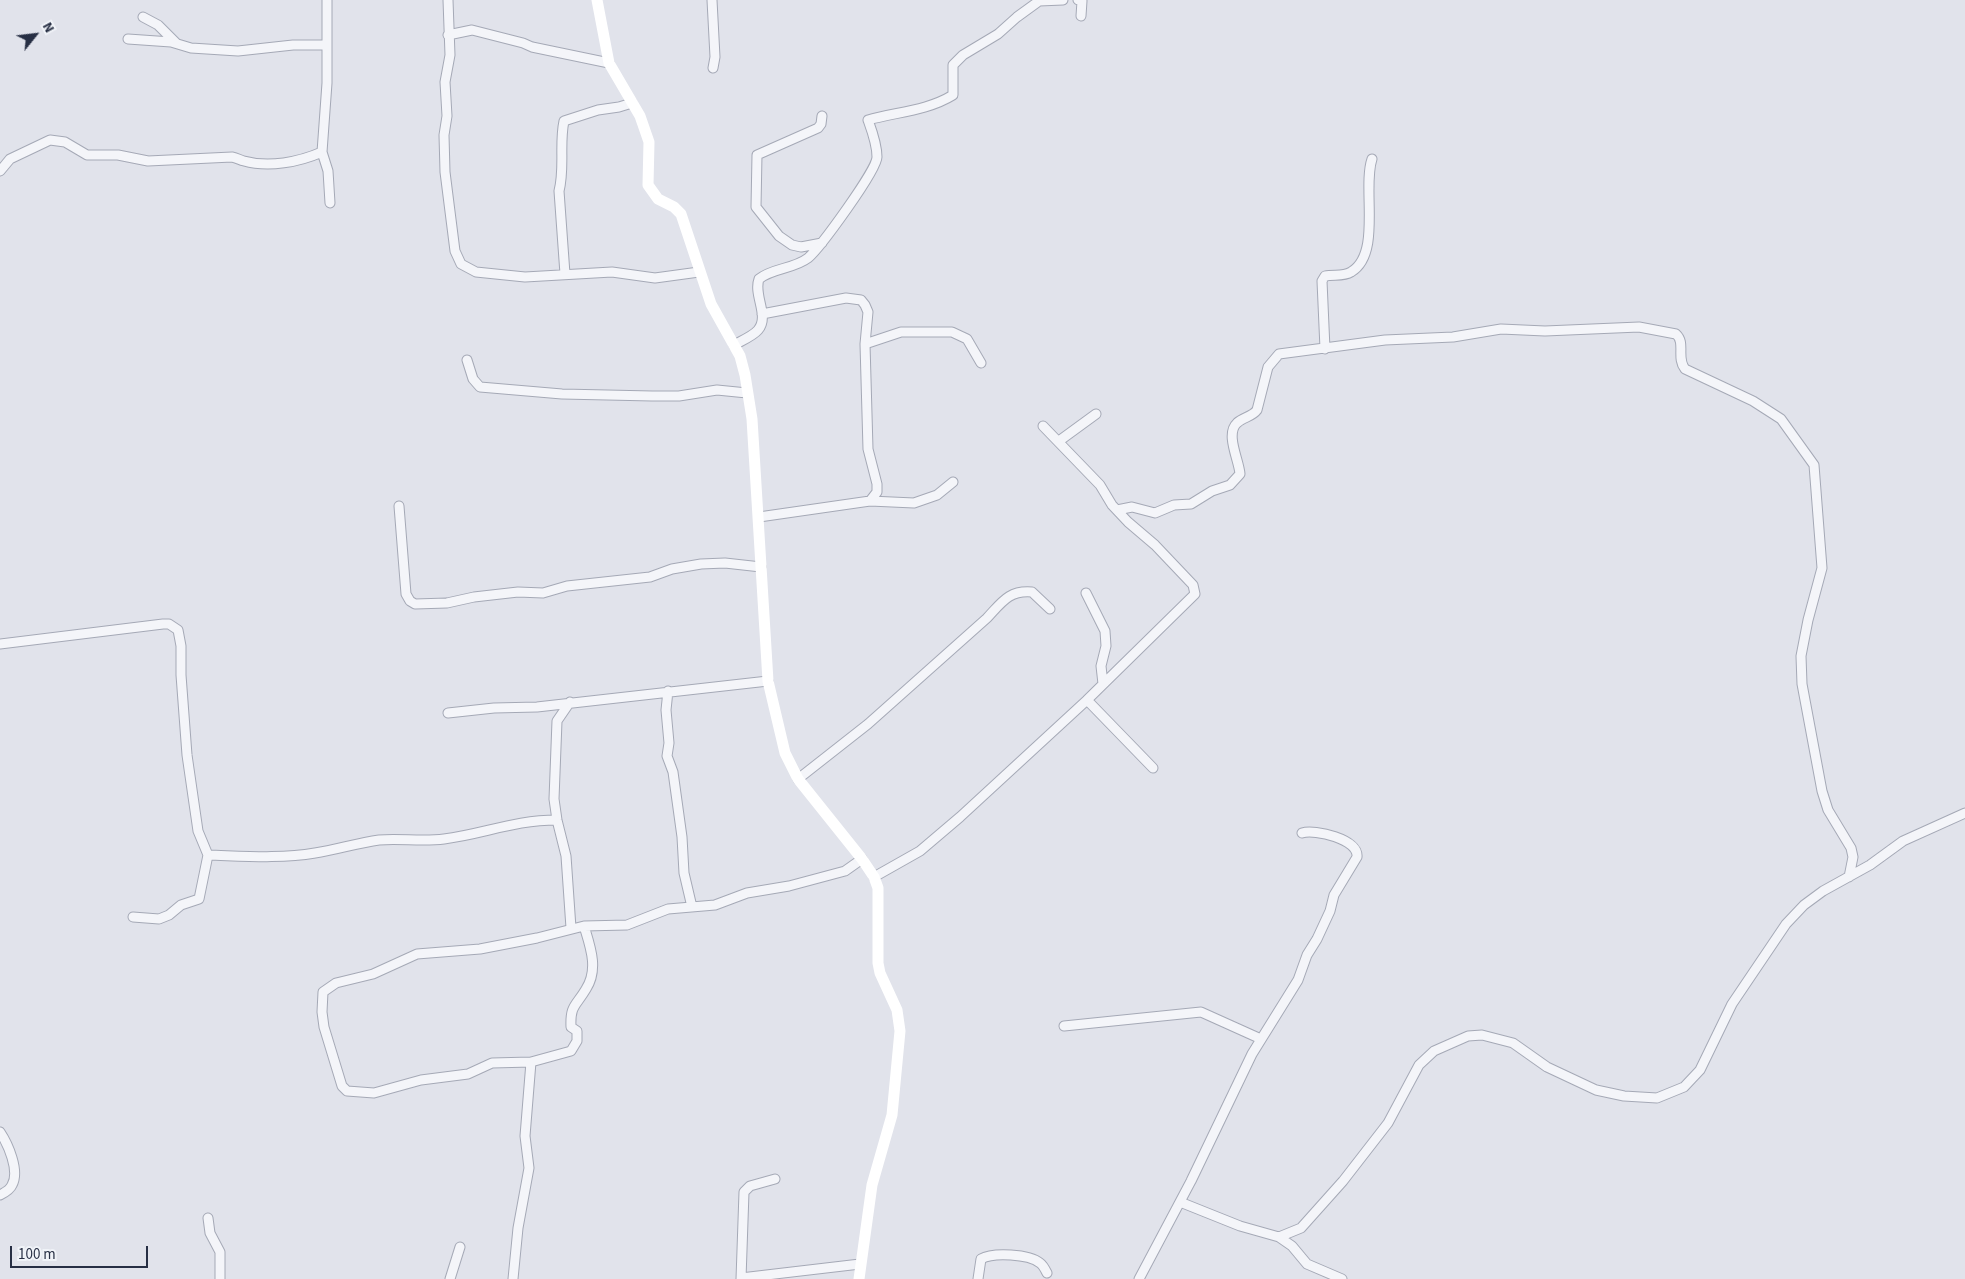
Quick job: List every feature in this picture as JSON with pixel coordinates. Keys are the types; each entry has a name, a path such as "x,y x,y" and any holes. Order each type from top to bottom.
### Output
{"street":[{"path":"326,0 326,109 322,152 328,171 330,204"},
{"path":"448,0 450,55 445,82 447,116 444,134 445,172 451,223 458,259 465,268 476,272 525,277 612,272 655,278 699,272"},
{"path":"597,0 609,63 640,116 649,142 648,185 658,199 674,207 681,214 711,304 740,356 752,419 768,681 785,754 798,779 862,859 874,877 880,898 878,963 880,974 897,1010 900,1031 892,1115 872,1185 859,1279"},
{"path":"712,0 715,57 713,68"},
{"path":"734,346 758,331 762,314 757,296 759,280 799,264 822,243 835,222 848,208 877,159 875,138 868,120 914,110 953,95 953,65 963,55 998,34 1017,16 1039,1 1063,0"},
{"path":"1078,0 1082,1 1081,16"},
{"path":"143,17 158,25 176,43"},
{"path":"448,35 472,30 523,42 532,47 609,63"},
{"path":"128,40 176,43 191,48 238,51 293,45 326,45"},
{"path":"565,274 559,191 562,180 561,136 564,121 598,110 620,108 632,103"},
{"path":"822,116 821,124 818,128 758,155 756,164 756,207 771,226 792,245 801,248 822,243"},
{"path":"0,171 10,160 50,140 65,142 87,155 118,155 148,161 232,157 244,161 277,164 304,160 322,152"},
{"path":"1325,349 1322,281 1325,276 1341,275 1352,271 1360,264 1365,254 1370,229 1371,205 1367,190 1372,159"},
{"path":"762,314 854,298 861,300 868,312 865,344 868,449 878,484 876,492 870,501"},
{"path":"1117,510 1132,507 1155,513 1174,505 1191,504 1212,491 1234,483 1240,474 1233,431 1238,422 1254,414 1257,410 1270,362 1279,354 1385,340 1453,337 1501,329 1545,331 1598,327 1650,328 1679,336 1681,344 1680,359 1685,369 1753,401 1781,419 1814,465 1822,568 1808,620 1802,656 1802,684 1822,791 1828,810 1851,848 1853,857 1849,877"},
{"path":"865,344 901,332 952,332 968,339 981,363"},
{"path":"467,360 473,379 480,387 493,390 511,389 562,394 652,396 679,396 717,390 747,393"},
{"path":"1059,442 1096,414"},
{"path":"874,877 920,851 1087,700 1195,594 1193,585 1148,538 1128,522 1110,502 1100,484 1042,426"},
{"path":"759,517 870,501 914,503 938,495 954,482"},
{"path":"399,506 406,594 410,602 415,604 446,603 474,597 518,592 543,593 567,586 650,578 672,569 701,564 725,563 761,567"},
{"path":"798,779 889,706 987,618 1003,600 1016,592 1032,592 1050,609"},
{"path":"1086,593 1106,636 1102,666 1104,684"},
{"path":"0,644 163,624 175,626 180,635 184,721 198,830 208,855 199,899 181,905 169,915 159,919 133,917"},
{"path":"448,713 537,707 768,681"},
{"path":"668,691 666,710 669,736 667,756 673,772 682,837 684,873 692,908"},
{"path":"1087,700 1153,768"},
{"path":"570,702 558,717 556,727 554,799 566,856 571,928"},
{"path":"1279,1237 1300,1228 1343,1180 1388,1124 1419,1064 1434,1051 1468,1036 1482,1035 1513,1043 1547,1067 1596,1090 1624,1096 1657,1098 1684,1087 1700,1070 1716,1033 1732,1004 1786,924 1810,900 1915,835 1965,813"},
{"path":"208,855 290,856 377,840 441,839 467,836 507,824 535,820 557,820"},
{"path":"1139,1279 1180,1202 1260,1039 1298,980 1307,955 1330,911 1334,895 1357,857 1356,850 1345,840 1313,831 1302,833"},
{"path":"584,926 593,957 590,981 572,1007 570,1015 571,1027 577,1031 577,1041 571,1051 531,1062 492,1063 468,1074 421,1080 374,1093 347,1091 339,1081 324,1027 323,992 336,982 372,974 418,954 480,949 558,934 571,928 584,926 627,924 668,909 715,905 747,893 789,886 845,871 862,859"},
{"path":"1064,1026 1201,1012 1260,1039"},
{"path":"513,1279 518,1228 529,1168 525,1136 531,1062"},
{"path":"0,1132 11,1155 14,1177 10,1189 0,1195"},
{"path":"775,1179 750,1186 744,1192 741,1279 860,1264"},
{"path":"1180,1202 1240,1226 1279,1237 1314,1269 1342,1279"},
{"path":"208,1218 210,1233 220,1252 220,1279"},
{"path":"1294,1250 1300,1228"},
{"path":"450,1279 460,1247"},
{"path":"978,1279 981,1259 999,1254 1035,1260 1042,1264 1047,1273"}]}
